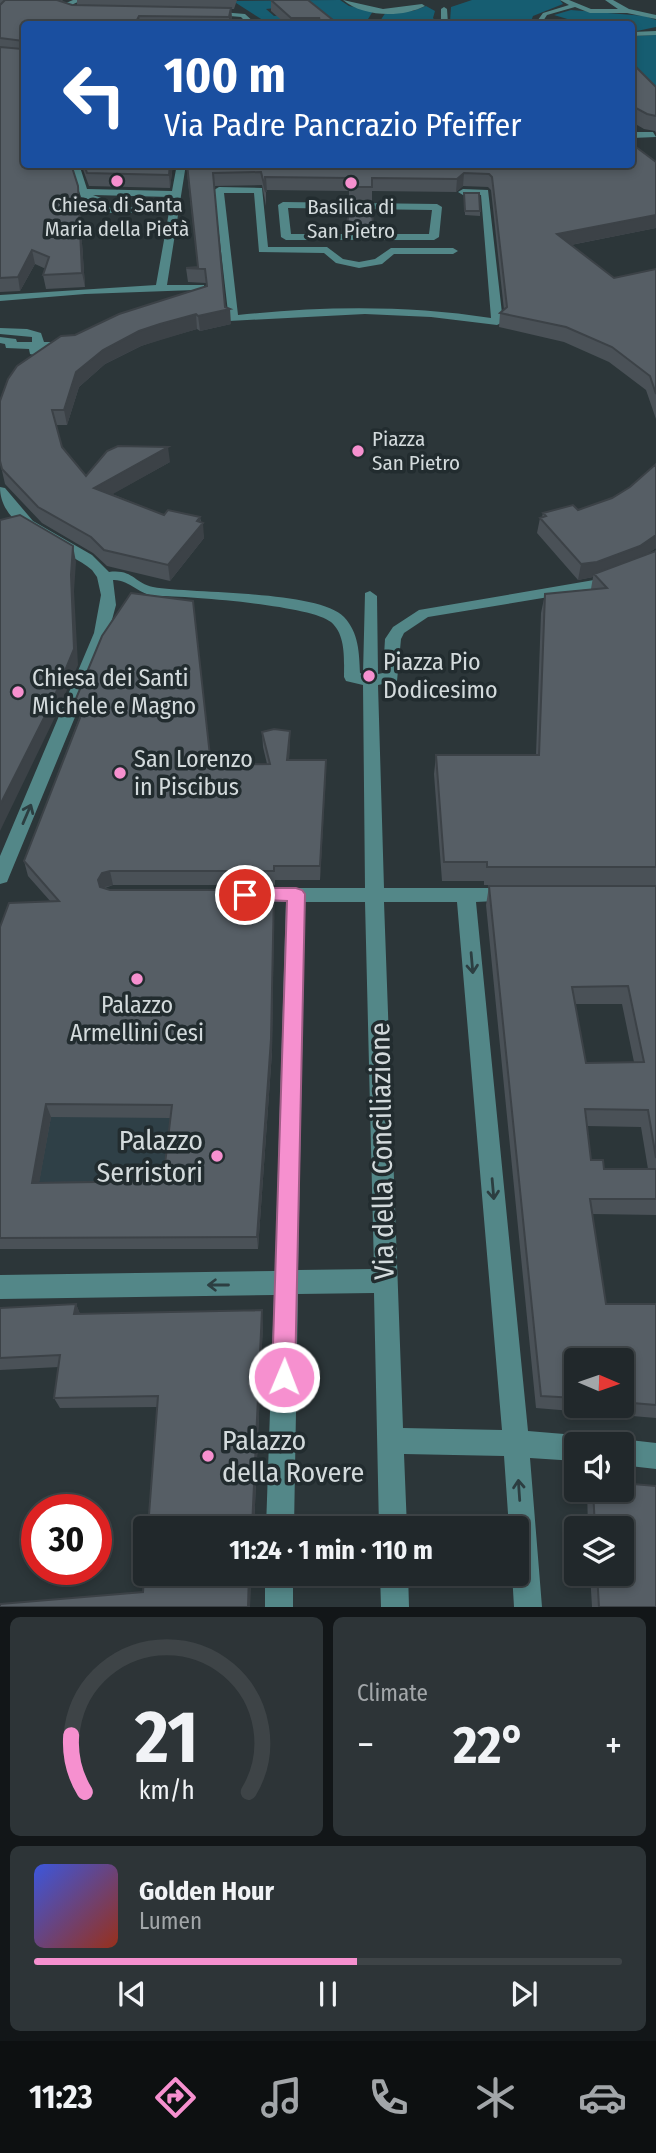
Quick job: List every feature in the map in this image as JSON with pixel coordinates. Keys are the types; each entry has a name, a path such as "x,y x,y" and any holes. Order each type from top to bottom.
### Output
{"street":[{"path":"79,0 64,4 60,8 86,11"},
{"path":"346,0 378,14 422,6"},
{"path":"563,0 572,6 599,12 627,11 656,17"},
{"path":"608,0 627,11"},
{"path":"540,21 545,14 572,6"},
{"path":"444,9 445,21"},
{"path":"199,13 241,14 250,21"},
{"path":"635,34 656,31"},
{"path":"635,135 653,135"},
{"path":"75,168 83,192 101,201 107,211 175,201"},
{"path":"161,288 167,266 181,169"},
{"path":"453,251 391,251 383,259 359,264 339,261 327,250 263,250 259,190 219,190 233,318 313,310 361,309 423,312 497,322 485,192 463,192"},
{"path":"83,192 175,201"},
{"path":"283,205 437,207 434,237 286,237 283,205"},
{"path":"0,298 200,287 201,299 184,302 179,306"},
{"path":"0,331 27,332 37,341"},
{"path":"0,341 12,341 9,346 37,341 72,345 82,339"},
{"path":"22,366 37,341"},
{"path":"0,491 26,522 104,573 131,579 150,592 205,594 323,610 333,614 341,621 349,636 352,677 371,681 391,677 393,639 409,620 424,613 597,584 655,562"},
{"path":"0,877 102,633 109,599 104,573"},
{"name":"Via della Conciliazione","path":"370,596 371,773 393,1516"},
{"path":"281,1516 296,894"},
{"path":"228,895 534,895"},
{"path":"466,895 516,1442 528,1607"},
{"path":"0,1287 385,1281"},
{"path":"390,1441 516,1442 564,1447"},
{"path":"634,1453 656,1456"},
{"path":"279,1586 279,1607"},
{"path":"394,1586 395,1607"}],"shaded area":[{"path":"340,0 349,6 373,11 367,21 320,21 275,8 266,9 274,16 283,15 290,21 264,21 233,1"},
{"path":"472,0 560,0 563,4 533,16 531,21 450,21 451,7"},
{"path":"426,6 435,11 433,18 436,21 380,21 386,12 413,11"},
{"path":"571,10 645,16 656,20 656,27 635,31 635,21 574,21 554,15"},
{"path":"656,35 656,89 635,80 635,36"},
{"name":"Palazzo Serristori","path":"0,1043 224,1054 211,1241 0,1243"}],"building":[{"path":"5,0 57,0 72,5 231,8 229,17 139,16 136,21 21,21 21,41 0,38 0,5"},
{"path":"271,0 308,0 334,21 314,21 320,18 291,18"},
{"path":"0,47 21,49 21,168 72,168 78,186 82,273 43,275 49,257 32,250 18,277 0,278"},
{"path":"635,66 656,87 656,116 635,108"},
{"path":"635,146 656,162 656,215 557,234 614,278 656,269 656,394 650,376 612,347 566,327 500,313 507,307 492,177 489,174 464,173 457,179 372,178 372,187 349,187 350,178 265,177 266,192 261,172 213,173 225,307 230,309 198,316 196,314 160,324 139,331 103,350 76,372 64,410 52,410 62,447 86,476 107,451 118,446 168,447 94,488 164,515 168,510 200,517 197,521 203,523 168,565 104,550 91,537 38,507 2,469 0,401 8,379 17,366 61,336 75,335 119,314 207,286 205,269 186,268 198,267 187,168 635,168"},
{"path":"85,168 170,168 169,175 87,173"},
{"path":"464,193 479,193 480,211 465,211"},
{"path":"349,207 372,208 373,227 347,227"},
{"path":"656,464 656,535 640,546 597,562 581,564 540,518 546,516 543,513 573,505 578,510 612,498 630,487"},
{"path":"20,515 73,546 71,575 74,649 53,700 0,805 0,520"},
{"path":"656,551 656,867 487,867 487,862 444,862 436,755 539,755 545,594 607,588 594,574"},
{"path":"131,593 193,601 211,765 270,764 262,732 274,729 290,731 287,760 326,760 320,866 274,866 274,871 110,871 102,873 98,880 100,887 110,890 274,890 271,1039 257,1237 0,1238 0,927 9,903 59,901 24,861 85,705 75,701 102,636","holes":["46,1104 172,1105 163,1181 32,1183"]},
{"path":"489,886 656,886 656,1158 648,1110 585,1109 591,1160 603,1160 604,1169 656,1169 656,1199 590,1199 606,1304 656,1304 656,1405 634,1403 634,1348 564,1348 564,1397 541,1396","holes":["628,986 644,1062 586,1063 572,987"]},
{"name":"Palazzo della Rovere","path":"76,1304 74,1314 262,1310 253,1516 149,1516 158,1396 54,1398 60,1355 0,1358 0,1308"},
{"path":"634,1484 656,1486 656,1607 599,1607 598,1586 634,1586 634,1516 594,1516 594,1502 634,1502"},
{"path":"143,1586 249,1586 248,1607 0,1607 0,1604 143,1592"}],"place":[{"name":"Chiesa di Santa Maria della Pietà","path":"117,181"},
{"name":"Basilica di San Pietro","path":"351,183"},
{"name":"Piazza San Pietro","path":"358,451"},
{"name":"Piazza Pio Dodicesimo","path":"369,676"},
{"name":"Chiesa dei Santi Michele e Magno","path":"18,692"},
{"name":"San Lorenzo in Piscibus","path":"120,773"},
{"name":"Palazzo Armellini Cesi","path":"137,979"},
{"name":"Palazzo Serristori","path":"217,1156"},
{"name":"Palazzo della Rovere","path":"208,1456"}],"route":[{"path":"245,895 296,894 284,1377"}]}
